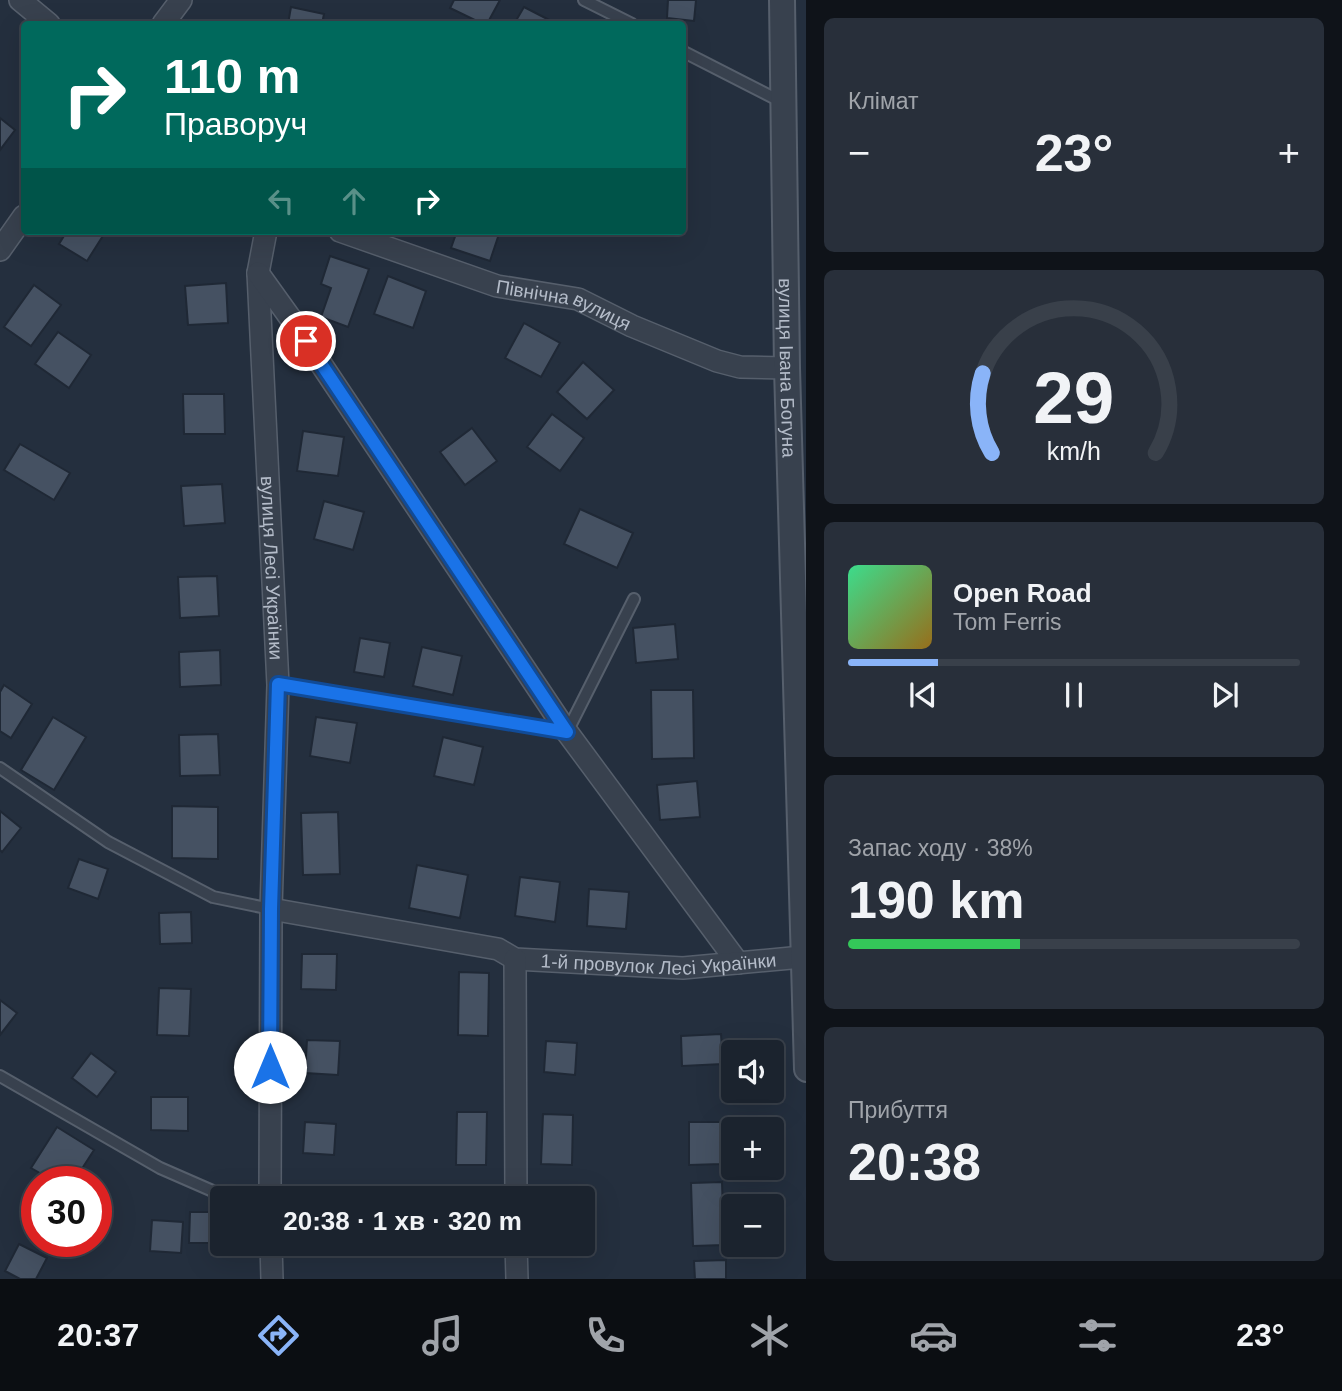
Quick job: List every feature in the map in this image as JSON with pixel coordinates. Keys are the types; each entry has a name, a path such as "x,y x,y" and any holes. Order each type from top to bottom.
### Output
{"street":[{"path":"20,0 45,21"},
{"path":"165,21 181,0"},
{"name":"вулиця Івана Богуна","path":"782,0 787,368 806,1041"},
{"path":"0,250 21,220"},
{"name":"вулиця Лесі Українки","path":"265,235 258,273 278,684 271,909 270,1186"},
{"name":"Північна вулиця","path":"351,235 497,286 578,299 632,326 717,361 740,367 787,368"},
{"path":"258,273 299,330 567,732 738,963"},
{"name":"1-й провулок Лесі Українки","path":"271,909 498,949 515,960 683,968 803,957"},
{"name":"1-й провулок Лесі Українки","path":"515,960 516,1186"},
{"path":"271,1256 272,1279"},
{"path":"516,1256 517,1279"}],"lane":[{"path":"584,0 626,21"},
{"path":"686,53 784,103"},
{"path":"278,684 567,732 635,599"},
{"path":"0,768 108,842 213,897 271,909"},
{"path":"0,1076 160,1168 210,1190"}],"building":[{"path":"454,0 500,0 489,21 477,21 450,8"},
{"path":"668,0 696,0 694,21 667,18"},
{"path":"291,7 324,14 323,21 289,21"},
{"path":"524,7 551,21 516,21"},
{"path":"0,118 15,130 0,150"},
{"path":"65,235 103,235 87,261 59,244"},
{"path":"456,235 499,235 490,261 451,248"},
{"path":"330,256 369,269 348,327 321,317 331,288 321,284"},
{"path":"388,276 426,291 413,328 374,314"},
{"path":"226,283 228,323 188,325 185,286"},
{"path":"34,285 61,305 31,346 4,327"},
{"path":"524,323 560,343 541,377 505,358"},
{"path":"58,332 91,355 69,388 35,364"},
{"path":"583,362 614,390 587,419 557,392"},
{"path":"183,394 224,394 225,434 184,434"},
{"path":"552,414 584,438 560,471 527,447"},
{"path":"472,428 497,461 465,485 440,452"},
{"path":"303,431 344,437 338,476 297,471"},
{"path":"20,444 70,473 54,500 4,470"},
{"path":"222,484 225,523 184,526 181,486"},
{"path":"324,501 364,512 353,550 314,539"},
{"path":"580,509 633,533 617,568 564,544"},
{"path":"217,576 219,616 180,618 178,577"},
{"path":"675,624 678,659 636,663 633,628"},
{"path":"360,638 390,643 384,677 354,672"},
{"path":"422,647 462,656 453,695 413,686"},
{"path":"220,650 221,685 180,687 179,652"},
{"path":"4,685 32,704 11,738 0,731 0,692"},
{"path":"651,690 693,690 694,758 652,759"},
{"path":"53,717 86,737 54,790 21,770"},
{"path":"316,717 357,723 350,763 310,756"},
{"path":"218,734 220,775 180,776 179,735"},
{"path":"443,737 483,747 474,785 434,776"},
{"path":"697,781 700,817 660,820 657,785"},
{"path":"172,806 218,807 218,859 172,858"},
{"path":"0,811 21,828 2,852 0,850"},
{"path":"338,812 340,874 303,875 301,813"},
{"path":"79,859 108,869 98,899 68,888"},
{"path":"417,865 468,875 460,918 409,908"},
{"path":"520,877 560,882 555,922 515,916"},
{"path":"589,889 629,892 626,929 587,926"},
{"path":"191,912 192,943 160,944 159,913"},
{"path":"302,954 337,954 336,990 301,989"},
{"path":"459,972 489,973 488,1036 458,1035"},
{"path":"159,988 191,989 189,1036 157,1035"},
{"path":"0,1000 17,1013 0,1035"},
{"path":"721,1034 721,1064 682,1066 681,1036"},
{"path":"307,1040 340,1041 338,1075 305,1073"},
{"path":"546,1041 577,1043 575,1075 544,1072"},
{"path":"91,1053 116,1072 97,1097 72,1078"},
{"path":"151,1097 188,1097 188,1131 151,1130"},
{"path":"457,1112 487,1112 486,1165 456,1165"},
{"path":"543,1114 573,1115 572,1165 541,1164"},
{"path":"305,1122 336,1124 334,1155 303,1153"},
{"path":"689,1122 721,1122 721,1164 689,1165"},
{"path":"57,1127 94,1150 84,1166 32,1166"},
{"path":"722,1182 721,1245 693,1246 691,1183"},
{"path":"190,1212 210,1212 210,1243 189,1243"},
{"path":"152,1220 183,1222 181,1253 150,1251"},
{"path":"19,1244 21,1257 47,1258 36,1279 20,1279 5,1271"},
{"path":"726,1260 726,1279 695,1279 694,1261"}],"route":[{"path":"270,1067 271,909 278,684 567,732 306,341"}]}
